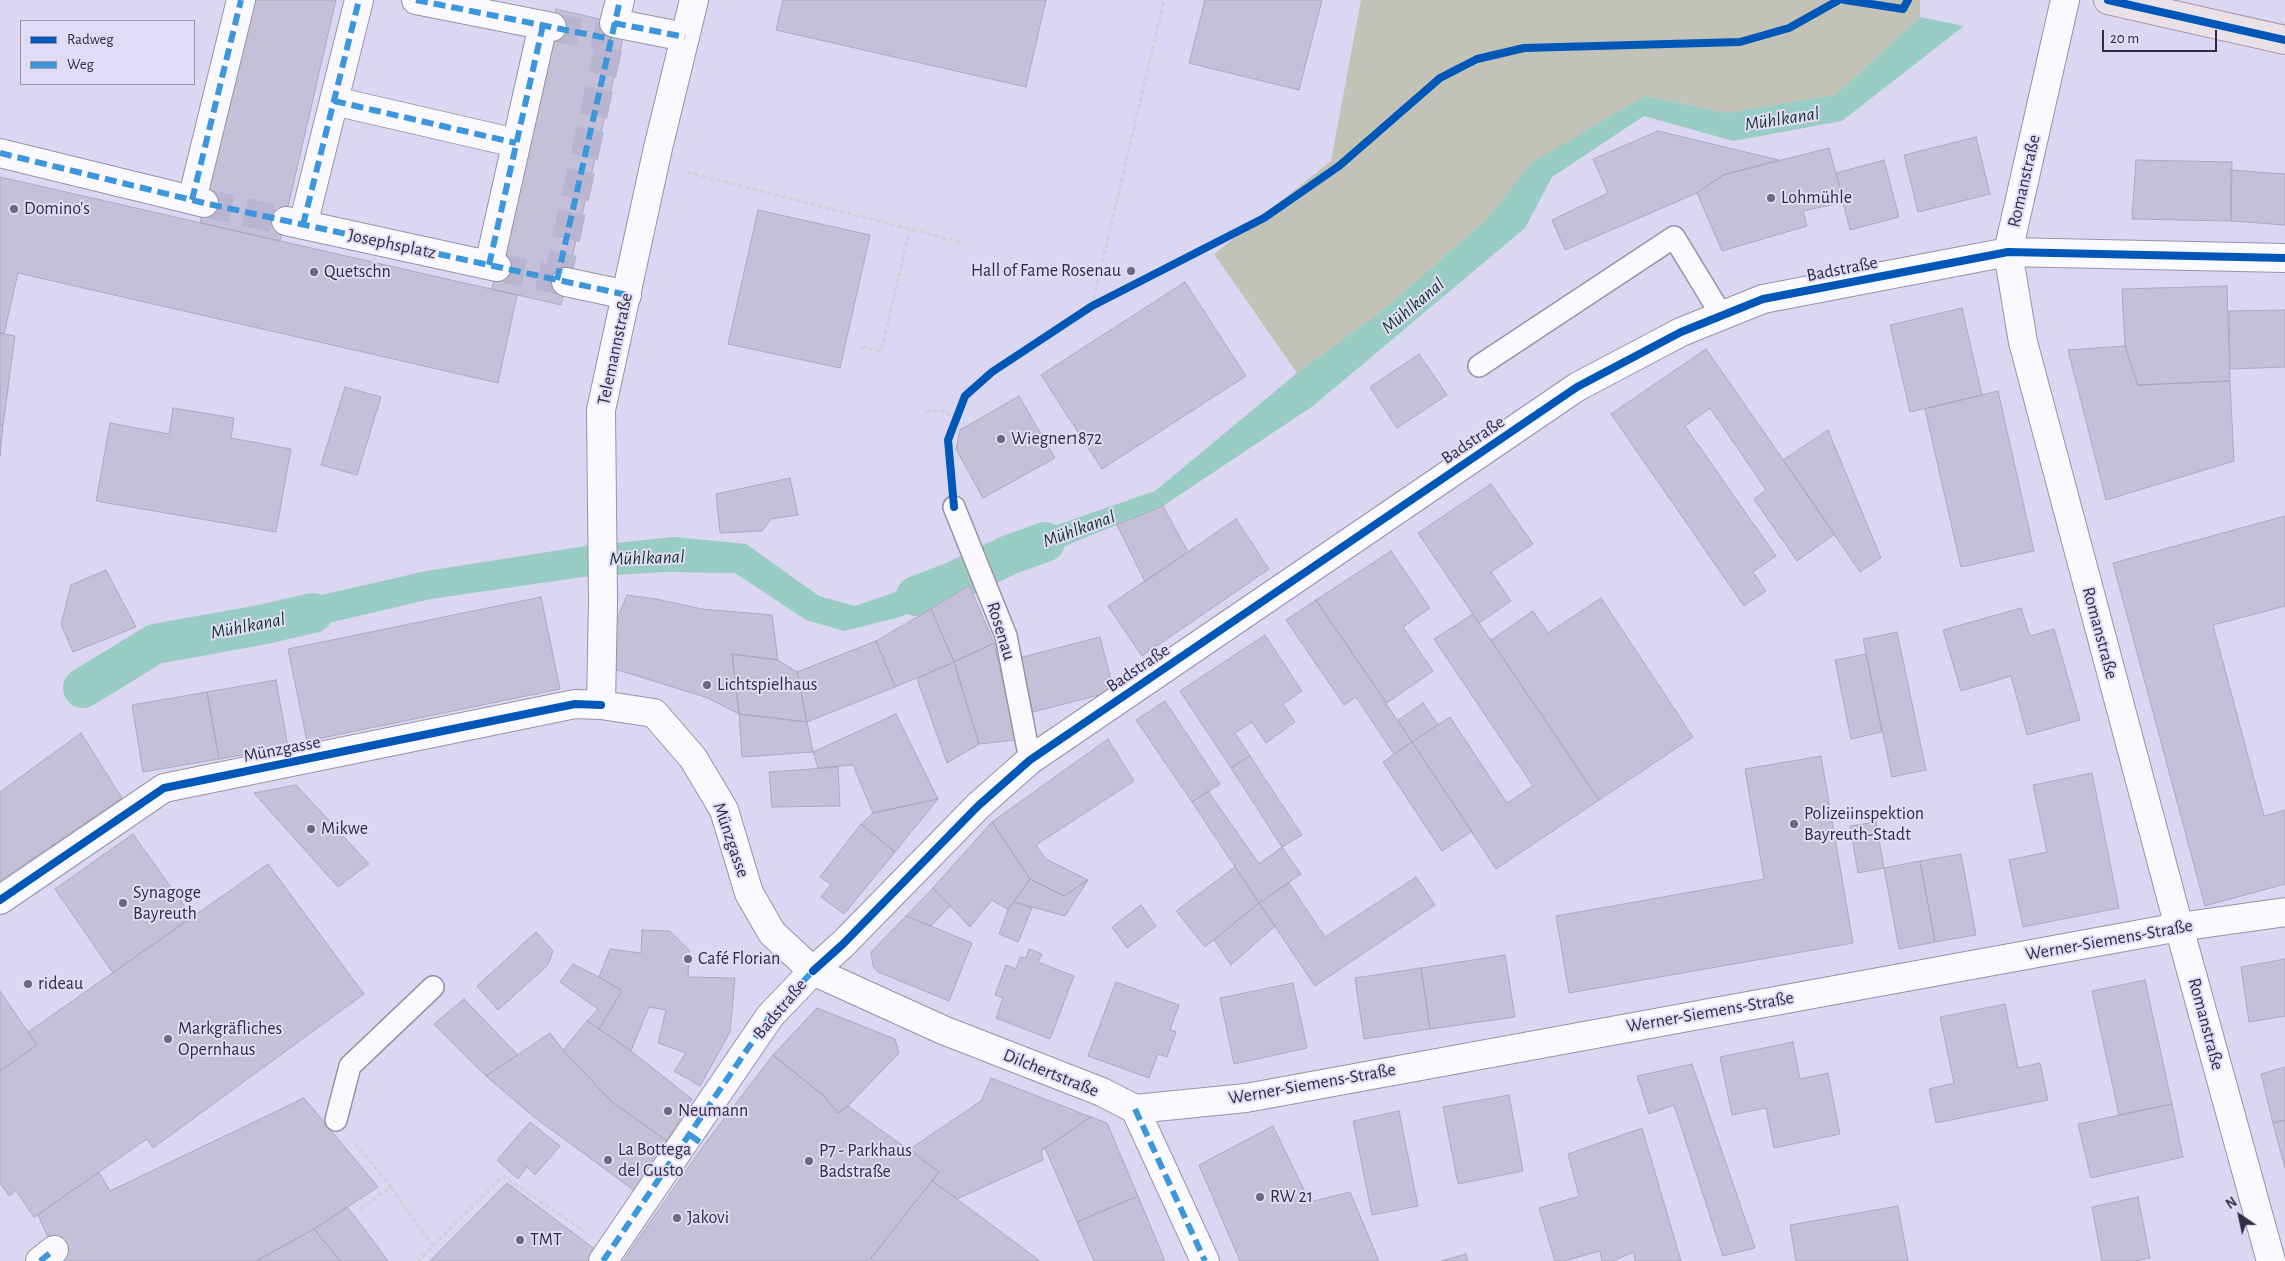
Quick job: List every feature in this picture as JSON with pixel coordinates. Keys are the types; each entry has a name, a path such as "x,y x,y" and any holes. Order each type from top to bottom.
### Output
{"main road":[{"path":"2108,0 2285,40"}],"street":[{"path":"0,154 198,201 241,0"},
{"path":"359,0 334,101 516,143 548,26 416,0"},
{"path":"620,0 614,23 685,37"},
{"name":"Telemannstraße","path":"601,705 603,601 601,410 655,164 694,0"},
{"name":"Romanstraße","path":"2065,0 2008,252 2023,342 2179,926 2271,1261"},
{"name":"Josephsplatz","path":"334,101 295,223 493,266 516,143"},
{"name":"Badstraße","path":"605,1251 635,1230 697,1140 770,1016 978,806 1030,760 1577,387 1681,332 1763,299 2008,252 2285,258"},
{"path":"566,282 627,295"},
{"name":"Münzgasse","path":"0,900 164,788 575,704 601,705 654,713 693,758 724,810 749,893 772,933 813,971"},
{"name":"Werner-Siemens-Straße","path":"1135,1108 1246,1098 2179,926 2285,912"},
{"name":"Dilchertstraße","path":"813,971 943,1030 1102,1092 1135,1108"},
{"path":"1135,1108 1205,1261"}],"lane":[{"path":"1479,366 1674,237 1722,316"},
{"name":"Rosenau","path":"954,507 1006,636 1030,760"},
{"path":"336,1120 350,1066 433,987"}],"path":[{"path":"1092,306 1164,0"},
{"path":"655,164 960,242"},
{"path":"861,347 881,351 910,229"},
{"path":"925,411 944,412 956,420"},
{"path":"336,1120 391,1187 433,1246"},
{"path":"418,1261 503,1176 605,1251"},
{"path":"360,1210 391,1187"}],"shaded area":[{"path":"1361,0 1920,0 1920,17 1835,95 1727,113 1645,96 1532,163 1487,219 1383,310 1297,373 1214,254 1331,161"}],"water":[{"path":"1920,17 1964,26 1842,121 1733,141 1644,116 1552,177 1525,228 1313,406 1163,506 999,573 987,549 1155,491 1297,373 1383,310 1487,219 1531,163 1645,96 1727,113 1835,95"},
{"path":"674,537 746,544 819,596 855,606 890,594 962,561 972,584 900,617 844,631 806,620 735,573 664,572 583,577 431,599 260,639 261,609 426,571 586,546"}],"building":[{"path":"252,0 336,0 280,241 200,223"},
{"path":"783,0 1046,0 1026,87 776,30"},
{"path":"1205,0 1322,0 1299,90 1189,63"},
{"path":"556,9 626,25 561,305 492,289"},
{"name":"Lohmühle","path":"1658,131 1779,160 1723,175 1697,193 1565,250 1552,220 1608,193 1593,159"},
{"path":"1976,137 1990,194 1918,212 1904,155"},
{"name":"Lohmühle","path":"1829,148 1844,202 1803,211 1807,226 1722,251 1697,193 1723,175"},
{"path":"1884,160 1899,217 1850,230 1836,173"},
{"path":"2136,160 2232,162 2231,221 2132,219"},
{"path":"2231,170 2285,174 2285,225 2231,221"},
{"path":"0,177 517,295 498,383 18,273 4,334 0,333"},
{"path":"758,210 870,235 840,368 728,344"},
{"path":"1185,282 1246,376 1102,469 1041,375"},
{"path":"2227,286 2230,381 2138,385 2125,346 2122,289"},
{"path":"1962,308 1982,395 1910,412 1890,325"},
{"path":"2285,310 2285,367 2230,369 2229,311"},
{"path":"0,333 15,336 3,425 0,425"},
{"path":"2125,346 2138,385 2230,381 2234,461 2106,500 2068,350"},
{"path":"1706,349 1835,534 1797,561 1754,499 1766,490 1710,408 1685,426 1776,556 1753,572 1766,591 1744,606 1611,414"},
{"path":"1419,354 1447,395 1397,428 1370,387"},
{"path":"345,387 381,397 357,475 321,465"},
{"path":"1998,391 2034,551 1961,567 1925,409"},
{"name":"Wiegner1872","path":"1019,396 1055,458 983,498 956,449 960,430"},
{"path":"173,408 234,418 231,438 291,449 276,532 96,501 110,423 169,434"},
{"path":"0,425 3,425 0,456"},
{"path":"1828,430 1881,558 1860,572 1783,460"},
{"path":"790,478 798,515 771,519 762,531 720,533 716,494"},
{"path":"1491,484 1533,544 1491,572 1511,601 1479,623 1418,533"},
{"path":"1163,506 1188,552 1145,582 1117,525"},
{"path":"2285,516 2285,606 2213,625 2264,816 2285,810 2285,884 2205,906 2113,563"},
{"path":"1236,519 1269,569 1142,656 1108,606"},
{"path":"1391,551 1430,608 1403,627 1433,671 1387,703 1316,600"},
{"path":"106,570 136,627 73,652 61,624 71,585"},
{"path":"969,585 994,643 954,662 931,609"},
{"path":"627,595 702,609 772,615 778,660 732,654 739,714 708,698 615,669 616,621"},
{"path":"541,597 560,689 307,741 288,649"},
{"path":"1601,598 1693,737 1599,800 1491,640 1533,611 1548,633"},
{"path":"1316,600 1412,742 1394,754 1356,697 1344,705 1286,620"},
{"path":"2021,608 2030,636 2054,629 2080,720 2027,735 2011,676 1961,691 1943,630"},
{"path":"931,609 954,662 895,687 876,641"},
{"path":"1473,614 1599,800 1496,869 1412,742 1450,717 1507,803 1533,786 1434,639"},
{"path":"1897,632 1926,770 1892,777 1863,639"},
{"path":"1265,635 1302,691 1283,704 1295,722 1266,743 1252,722 1235,733 1250,756 1231,768 1180,691"},
{"path":"1100,637 1114,691 1033,712 1019,658"},
{"path":"876,641 895,687 807,722 797,672"},
{"path":"994,643 1016,740 979,744 954,662"},
{"path":"732,654 778,660 797,672 807,722 739,714"},
{"path":"1866,654 1882,732 1851,739 1835,660"},
{"path":"954,662 979,744 947,763 917,679"},
{"path":"276,680 288,747 219,759 207,692"},
{"path":"207,692 219,759 143,772 132,705"},
{"path":"1165,701 1220,784 1192,802 1136,720"},
{"path":"1423,703 1438,725 1412,742 1398,720"},
{"path":"739,714 807,722 813,752 742,757"},
{"path":"896,714 938,799 873,813 853,765 818,768 813,752"},
{"path":"81,733 122,798 0,881 0,792"},
{"path":"1108,739 1134,781 1036,845 1046,859 1088,880 1064,896 1030,879 992,822"},
{"path":"1412,742 1472,831 1442,851 1383,762"},
{"path":"1250,756 1302,835 1282,847 1231,768"},
{"name":"Polizeiinspektion Bayreuth-Stadt","path":"1821,756 1853,943 1569,993 1556,916 1764,879 1745,769"},
{"path":"838,767 840,806 772,807 769,772"},
{"path":"2092,773 2119,908 2023,927 2009,860 2047,852 2033,785"},
{"name":"Mikwe","path":"296,785 369,864 338,887 254,793"},
{"path":"1208,791 1259,864 1282,847 1301,874 1259,903 1192,802"},
{"path":"938,799 895,852 861,824 873,813"},
{"path":"992,822 1030,879 1008,910 992,900 970,927 933,888"},
{"path":"1876,822 1884,868 1858,873 1850,826"},
{"path":"861,824 895,852 844,914 821,897 831,884 820,877"},
{"name":"Synagoge Bayreuth","path":"133,834 192,917 113,973 55,889"},
{"path":"1961,854 1976,935 1935,942 1920,861"},
{"path":"1920,861 1935,942 1899,949 1884,868"},
{"name":"Markgräfliches Opernhaus","path":"268,864 364,994 153,1148 147,1139 34,1217 16,1191 9,1196 0,1183 0,1071 37,1045 28,1032"},
{"path":"1235,867 1259,903 1205,947 1176,911"},
{"path":"1416,877 1435,905 1315,986 1259,903 1289,883 1325,937"},
{"path":"1030,879 1064,896 1088,880 1065,916 1014,902"},
{"path":"933,888 950,906 931,926 906,916"},
{"path":"1014,902 1032,908 1018,942 999,934 1008,910"},
{"path":"1259,903 1275,926 1231,965 1214,940"},
{"path":"1141,905 1156,926 1127,948 1112,927"},
{"path":"906,916 972,943 949,1001 878,972 873,966 871,952"},
{"path":"642,930 670,931 689,950 688,977 735,978 730,1032 700,1086 674,1071 686,1053 658,1043 666,1010 649,1007 631,1051 599,1029 622,991 599,977 610,949 641,953"},
{"path":"536,932 553,951 548,965 498,1010 477,986"},
{"path":"1029,949 1042,954 1038,962 1074,976 1050,1039 996,1018 1003,998 995,995 1006,965 1016,969 1020,957 1026,958"},
{"path":"1505,955 1515,1017 1430,1029 1421,968"},
{"path":"2285,959 2285,1016 2249,1022 2241,967"},
{"path":"573,964 622,991 599,1029 587,1021 598,1009 560,982"},
{"path":"1421,968 1430,1029 1364,1039 1355,978"},
{"path":"2145,980 2172,1104 2119,1115 2092,991"},
{"path":"1116,982 1179,1005 1170,1030 1176,1032 1167,1057 1158,1054 1149,1078 1088,1056"},
{"path":"1293,983 1307,1048 1234,1064 1220,998"},
{"path":"0,991 37,1045 0,1071"},
{"path":"464,999 518,1055 486,1076 434,1024"},
{"path":"2005,1004 2018,1068 2040,1063 2048,1100 1936,1123 1929,1089 1954,1083 1940,1017"},
{"path":"817,1008 895,1039 899,1053 848,1106 838,1113 824,1096 773,1055"},
{"path":"587,1021 631,1051 692,1099 667,1141 612,1102 563,1050"},
{"path":"550,1033 563,1050 612,1102 667,1141 635,1191 534,1117 486,1076"},
{"path":"1793,1042 1800,1079 1828,1073 1840,1134 1774,1148 1766,1108 1732,1115 1720,1057"},
{"name":"P7 - Parkhaus Badstraße","path":"773,1055 824,1096 838,1113 848,1106 939,1172 869,1261 623,1261 704,1145"},
{"path":"1692,1064 1755,1248 1723,1256 1674,1105 1649,1114 1637,1076"},
{"path":"2285,1067 2285,1120 2273,1123 2261,1074"},
{"path":"991,1078 1091,1117 1041,1151 1043,1160 957,1199 932,1181 939,1172 910,1149 981,1101"},
{"path":"1509,1095 1523,1171 1458,1184 1443,1107"},
{"path":"304,1098 378,1187 314,1229 256,1261 59,1261 38,1215 99,1172 110,1191"},
{"path":"2172,1104 2183,1157 2091,1178 2078,1124"},
{"path":"1399,1111 1418,1206 1372,1215 1353,1121"},
{"path":"1091,1117 1107,1123 1138,1196 1077,1222 1045,1148"},
{"path":"2285,1120 2285,1168 2273,1123"},
{"path":"530,1122 560,1146 535,1175 527,1167 518,1179 497,1160"},
{"name":"RW 21","path":"1273,1126 1310,1202 1350,1192 1379,1261 1240,1261 1199,1165"},
{"path":"1642,1128 1681,1261 1635,1261 1634,1252 1613,1261 1602,1261 1600,1251 1564,1261 1555,1261 1539,1208 1579,1196 1568,1154"},
{"path":"932,1181 1040,1261 873,1261 870,1259"},
{"path":"507,1183 596,1250 588,1261 430,1261"},
{"path":"1138,1196 1165,1261 1094,1261 1077,1222"},
{"path":"2138,1197 2150,1258 2135,1261 2102,1261 2092,1207"},
{"path":"1898,1206 1908,1261 1796,1261 1790,1225"},
{"path":"347,1207 388,1261 340,1261 314,1229"},
{"path":"314,1229 340,1261 256,1261"},
{"path":"1466,1254 1468,1261 1441,1261"}],"waterway":[{"name":"Mühlkanal","path":"916,596 953,582 1009,555 1045,542"},
{"name":"Mühlkanal","path":"83,688 155,644 260,625 313,613"}],"tunnel":[{"path":"557,280 614,23"},
{"path":"552,27 611,39"},
{"path":"204,203 286,221"},
{"path":"497,267 566,282"}],"marked path":[{"path":"192,200 241,0"},
{"path":"303,225 359,0"},
{"path":"416,0 611,39"},
{"path":"557,280 620,0"},
{"path":"614,23 685,37"},
{"path":"489,265 543,25"},
{"path":"334,101 516,143"},
{"path":"0,153 204,203 627,295"},
{"path":"603,1261 770,1016 813,971"},
{"path":"1135,1109 1205,1261"},
{"path":"690,1135 704,1145"},
{"path":"40,1261 54,1250"}],"cycle path":[{"path":"954,507 948,440 965,396 992,372 1092,306 1264,218 1339,166 1440,78 1477,59 1524,48 1740,42 1789,28 1839,0"},
{"path":"1845,0 1903,9 1908,0"},
{"path":"2108,0 2285,40"},
{"path":"813,971 843,944 978,806 1030,760 1577,387 1681,332 1763,299 2008,252 2285,258"},
{"path":"0,900 164,788 575,704 601,705"}],"place":[{"name":"Lohmühle","path":"1771,198"},
{"name":"Domino's","path":"14,209"},
{"name":"Hall of Fame Rosenau","path":"1131,271"},
{"name":"Quetschn","path":"314,272"},
{"name":"Wiegner1872","path":"1001,439"},
{"name":"Lichtspielhaus","path":"707,685"},
{"name":"Polizeiinspektion Bayreuth-Stadt","path":"1794,824"},
{"name":"Mikwe","path":"311,829"},
{"name":"Synagoge Bayreuth","path":"123,903"},
{"name":"Café Florian","path":"688,959"},
{"name":"rideau","path":"28,984"},
{"name":"Markgräfliches Opernhaus","path":"168,1039"},
{"name":"Neumann","path":"668,1111"},
{"name":"La Bottega del Gusto","path":"608,1160"},
{"name":"P7 - Parkhaus Badstraße","path":"809,1161"},
{"name":"RW 21","path":"1260,1197"},
{"name":"Jakovi","path":"677,1218"},
{"name":"TMT","path":"520,1240"}]}
